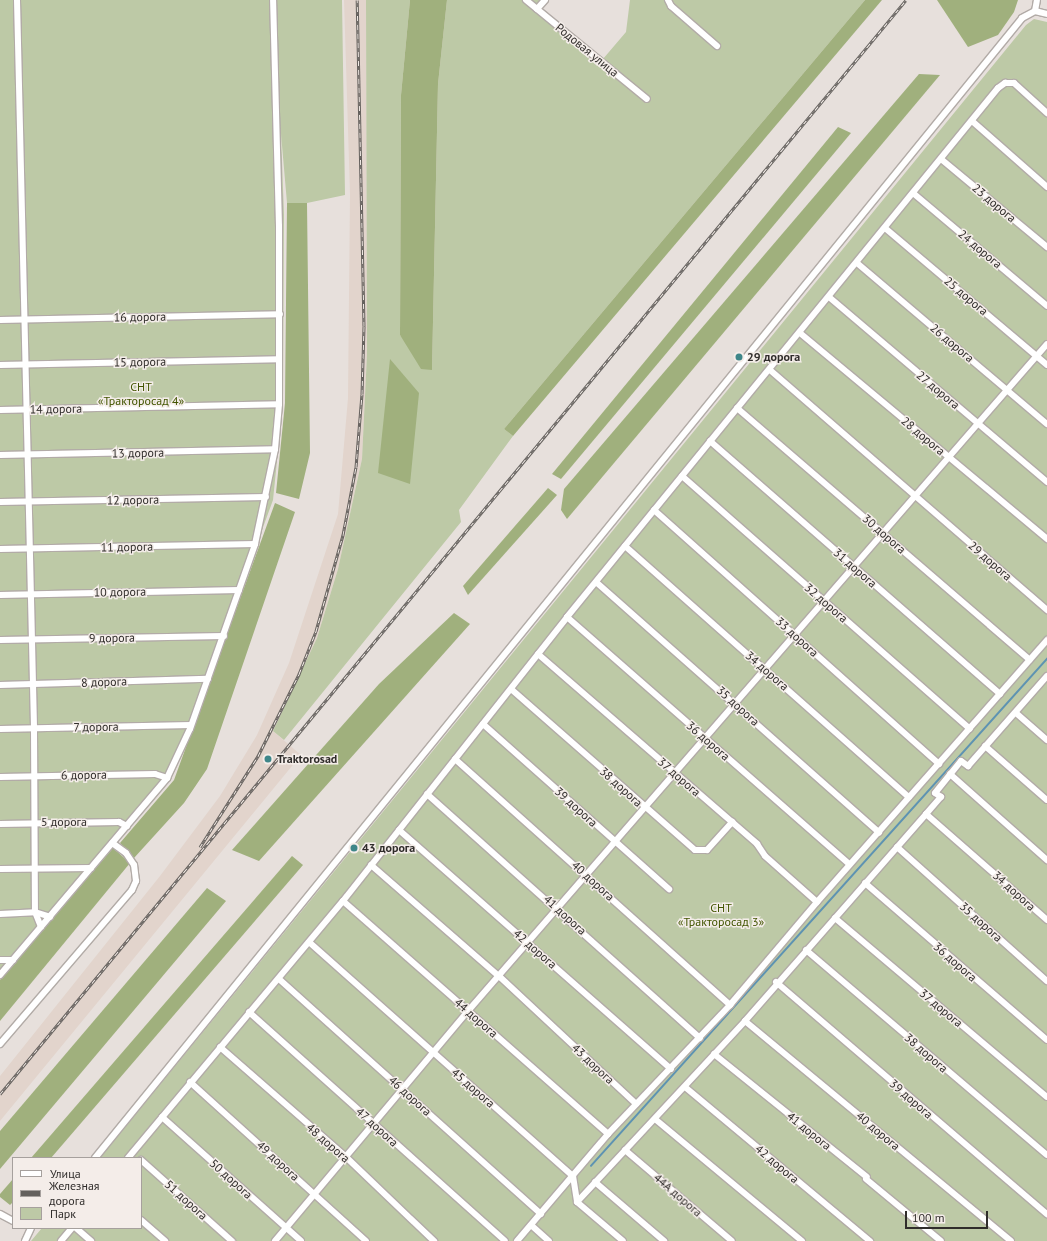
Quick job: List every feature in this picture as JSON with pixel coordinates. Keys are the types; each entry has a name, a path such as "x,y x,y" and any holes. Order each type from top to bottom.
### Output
{"street":[{"path":"17,0 34,728 34,822 36,868 35,912 41,927"},
{"path":"0,975 167,778 191,725 224,636 255,544 275,449 279,404 280,314 273,0"},
{"name":"Родовая улица","path":"526,0 647,99"},
{"path":"537,9 545,0"},
{"path":"668,0 671,6 717,46"},
{"path":"1035,11 1037,0"},
{"path":"95,1157 1022,18 1035,11 1047,14"},
{"path":"129,1157 190,1082 279,979 343,901 567,617 737,408 770,370 998,88 1005,83 1014,83 1047,113"},
{"path":"972,121 1047,187"},
{"name":"23 дорога","path":"941,158 1047,247"},
{"name":"24 дорога","path":"914,193 1047,306"},
{"name":"25 дорога","path":"885,228 1047,365"},
{"name":"26 дорога","path":"857,263 1047,424"},
{"name":"27 дорога","path":"829,297 1047,482"},
{"name":"16 дорога","path":"0,320 280,314"},
{"name":"28 дорога","path":"800,333 1047,539"},
{"path":"275,1241 468,1011 500,977 734,703 855,568 1047,344"},
{"name":"15 дорога","path":"0,365 279,359"},
{"name":"29 дорога","path":"770,370 1047,610"},
{"name":"14 дорога","path":"0,410 279,404"},
{"name":"30 дорога","path":"737,408 1030,660"},
{"name":"31 дорога","path":"710,441 1000,694"},
{"name":"13 дорога","path":"0,455 275,449"},
{"name":"32 дорога","path":"682,476 970,729"},
{"name":"12 дорога","path":"0,502 266,497"},
{"name":"33 дорога","path":"654,510 939,764"},
{"name":"11 дорога","path":"0,550 255,544"},
{"name":"34 дорога","path":"625,546 909,797"},
{"name":"35 дорога","path":"596,582 879,832"},
{"name":"10 дорога","path":"0,595 239,590"},
{"name":"36 дорога","path":"567,617 704,739 849,864"},
{"name":"9 дорога","path":"0,640 224,636"},
{"path":"520,1240 608,1134 671,1070 730,1005 849,864 879,832 1047,640"},
{"name":"37 дорога","path":"538,654 757,844 765,856 817,902"},
{"path":"577,1202 685,1087 744,1021 776,982 835,918 926,814 940,797 935,793 961,761 968,766 1047,677"},
{"name":"8 дорога","path":"0,685 208,679"},
{"name":"38 дорога","path":"511,689 645,808 695,850 707,850 732,822"},
{"path":"1016,713 1047,740"},
{"name":"39 дорога","path":"483,724 669,889"},
{"name":"7 дорога","path":"0,729 191,725"},
{"path":"985,746 1047,800"},
{"name":"40 дорога","path":"454,759 586,875 730,1005"},
{"name":"6 дорога","path":"0,777 155,774 167,778"},
{"path":"950,774 1047,860"},
{"name":"41 дорога","path":"427,794 700,1038"},
{"name":"34 дорога","path":"926,814 1047,920"},
{"name":"5 дорога","path":"0,824 34,822 119,822 127,826"},
{"name":"42 дорога","path":"399,830 671,1070"},
{"path":"0,1044 132,890 136,881 134,865 126,853 112,843"},
{"name":"35 дорога","path":"897,847 1047,982"},
{"name":"43 дорога","path":"371,865 500,977 636,1104"},
{"path":"0,869 91,868"},
{"name":"36 дорога","path":"865,883 1047,1040"},
{"name":"44 дорога","path":"343,901 608,1134"},
{"path":"0,914 35,912 50,917"},
{"name":"37 дорога","path":"835,918 1047,1097"},
{"name":"45 дорога","path":"309,942 573,1176"},
{"name":"38 дорога","path":"806,950 1047,1155"},
{"path":"0,960 13,960"},
{"name":"46 дорога","path":"279,979 541,1214"},
{"name":"39 дорога","path":"776,982 1047,1214"},
{"name":"47 дорога","path":"249,1012 504,1241"},
{"name":"40 дорога","path":"744,1021 1011,1241"},
{"name":"48 дорога","path":"220,1048 346,1157 434,1241"},
{"name":"41 дорога","path":"714,1054 867,1178 941,1241"},
{"name":"49 дорога","path":"190,1082 366,1241"},
{"name":"42 дорога","path":"685,1087 870,1241"},
{"name":"50 дорога","path":"162,1117 301,1241"},
{"path":"654,1119 802,1241"},
{"name":"44А дорога","path":"625,1150 732,1241"},
{"name":"51 дорога","path":"133,1152 138,1157"},
{"name":"51 дорога","path":"142,1161 232,1241"},
{"path":"573,1176 577,1202 623,1241"},
{"path":"595,1182 664,1241"},
{"path":"0,1214 12,1220"},
{"path":"142,1221 165,1241"},
{"path":"531,1225 549,1241"},
{"path":"25,1241 31,1229"},
{"path":"61,1241 71,1229"},
{"path":"77,1229 91,1241"}],"shaded area":[{"path":"344,0 366,0 367,354 362,459 338,569 317,638 273,731 301,755 0,1121 0,1076 160,876 220,796 257,735 289,663 338,514 348,398 350,194"}],"green space":[{"name":"СНТ «Тракторосад 4»","path":"0,0 342,0 345,195 307,203 287,203 281,134 284,215 283,402 273,500 171,779 0,978"},
{"path":"366,0 410,0 401,95 400,335 432,370 438,84 447,0 545,0 536,10 597,66 626,32 630,0 865,0 504,429 513,436 459,510 461,522 284,740 273,731 317,638 338,569 362,459 367,354"},
{"path":"410,0 447,0 438,84 432,370 421,369 400,335 401,95"},
{"path":"865,0 882,0 513,436 504,429"},
{"path":"937,0 1018,0 1014,12 998,35 968,47"},
{"name":"СНТ «Тракторосад 3»","path":"1034,19 1047,22 1047,1241 31,1241 41,1229 142,1229 142,1157 101,1157 1026,25"},
{"path":"919,74 940,75 567,519 561,510 564,489"},
{"path":"838,127 851,133 561,479 552,474"},
{"path":"287,203 307,203 310,453 299,499 276,493 285,403"},
{"path":"390,359 419,393 410,484 378,473"},
{"path":"548,488 557,495 468,595 463,586"},
{"path":"275,503 295,512 207,769 184,803 134,858 120,843 174,780"},
{"path":"454,613 470,624 259,861 232,850 379,684"},
{"path":"113,848 130,863 0,1021 0,980"},
{"path":"292,856 303,865 52,1157 32,1157"},
{"path":"207,888 226,901 0,1169 0,1131"},
{"path":"12,1180 12,1203 10,1205 0,1197 0,1194"}],"waterway":[{"path":"591,1166 1047,659"}],"railway":[{"path":"200,847 258,756 299,674 316,631 343,535 356,467 362,394 364,326 357,0"},
{"path":"0,1094 906,0"}],"place":[{"name":"29 дорога","path":"739,357"},
{"name":"Traktorosad","path":"268,759"},
{"name":"43 дорога","path":"354,848"}]}
